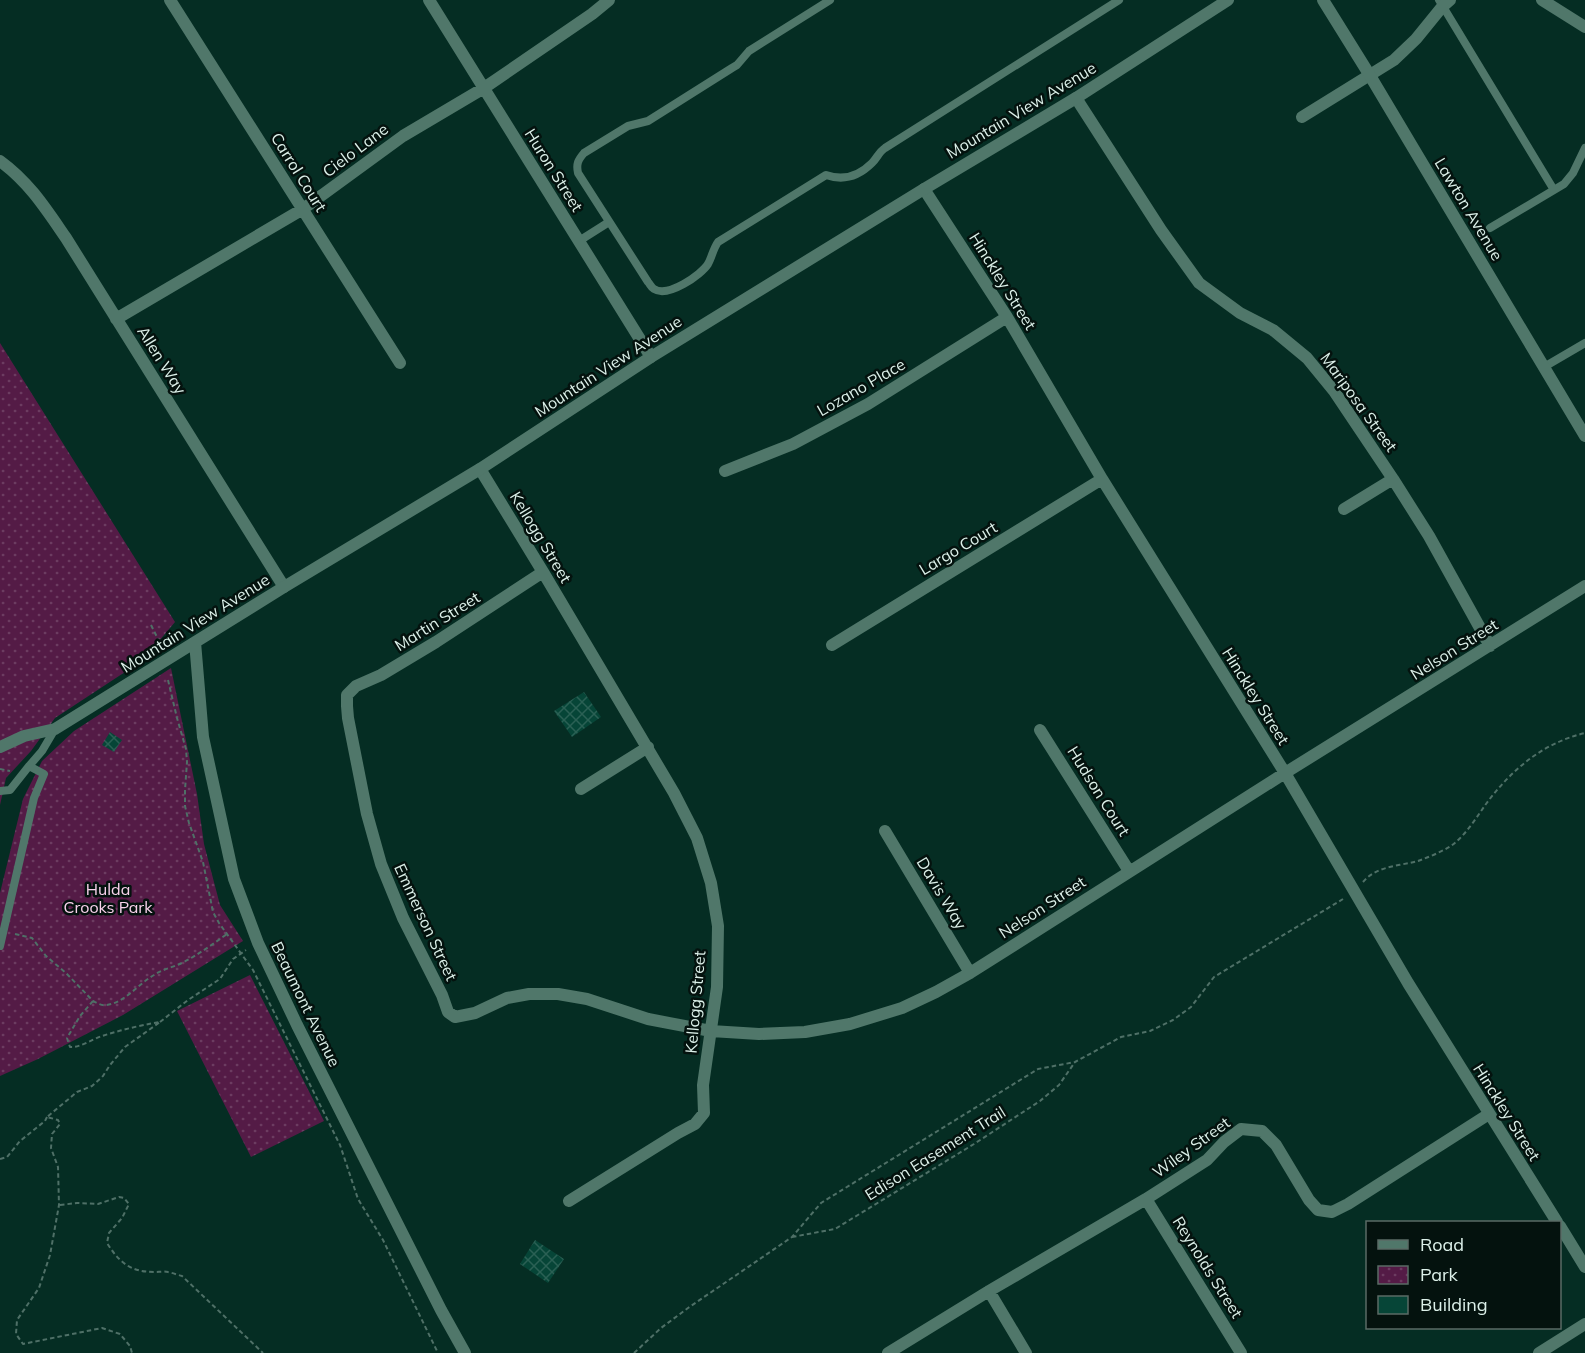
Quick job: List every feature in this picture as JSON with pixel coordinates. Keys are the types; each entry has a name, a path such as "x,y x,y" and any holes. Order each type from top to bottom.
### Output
{"street":[{"name":"Carrol Court","path":"170,0 400,363"},
{"name":"Huron Street","path":"429,0 651,357"},
{"name":"Cielo Lane","path":"116,319 303,209 403,136 484,88 609,0"},
{"name":"Mountain View Avenue","path":"0,747 24,736 55,729 480,469 651,357 1076,98 1228,0"},
{"name":"Lawton Avenue","path":"1323,0 1370,74 1585,436"},
{"path":"1542,0 1585,27"},
{"path":"1302,117 1394,60 1416,39 1444,2"},
{"name":"Mariposa Street","path":"1076,98 1161,230 1199,283 1240,313 1273,330 1307,358 1334,391 1429,536 1490,646"},
{"name":"Allen Way","path":"0,161 32,190 66,238 284,587"},
{"name":"Hinckley Street","path":"924,189 1007,317 1102,479 1285,773 1408,983 1556,1221"},
{"name":"Lozano Place","path":"725,471 793,444 858,410 1007,317"},
{"name":"Kellogg Street","path":"480,469 648,747 697,838 711,883 718,926 717,987 703,1085 704,1113 695,1124 569,1201"},
{"name":"Largo Court","path":"832,645 1102,479"},
{"path":"1344,509 1393,479"},
{"name":"Martin Street","path":"347,695 356,686 381,675 436,642 543,572"},
{"name":"Nelson Street","path":"456,1017 475,1013 507,998 529,994 558,994 586,999 648,1019 711,1031 759,1034 805,1032 850,1024 902,1008 970,973 1585,586"},
{"name":"Beaumont Avenue","path":"195,642 203,737 234,879 258,943 302,1035 465,1353"},
{"name":"Emmerson Street","path":"347,695 348,718 367,814 381,864 403,918 442,995 448,1012 456,1017"},
{"name":"Hudson Court","path":"1040,730 1129,871"},
{"path":"581,789 648,747"},
{"name":"Davis Way","path":"885,831 970,973"},
{"name":"Wiley Street","path":"888,1353 1146,1199 1207,1160 1224,1142 1241,1129 1262,1131 1276,1144 1309,1200 1318,1210 1332,1212 1489,1114"},
{"name":"Reynolds Street","path":"1146,1199 1241,1353"},
{"name":"Hinckley Street","path":"1561,1229 1585,1267"},
{"path":"989,1291 1026,1353"},
{"path":"1539,1353 1585,1324"}],"lane":[{"path":"830,0 749,51 737,65 648,121 628,126 584,153 579,159 578,173 654,289 670,290 697,275 707,266 718,242 826,175 835,178 853,176 872,164 885,148 1119,0"},
{"path":"1444,2 1554,190"},
{"path":"1490,228 1564,184 1573,173 1585,148"},
{"path":"579,241 609,222"},
{"path":"1544,368 1585,343"},
{"path":"0,791 10,790 42,751 55,729"},
{"path":"0,946 34,798 44,774 29,766"}],"path":[{"name":"Edison Easement Trail","path":"634,1353 661,1328 688,1308 792,1237 821,1203 1038,1069 1075,1062 1121,1037 1150,1031 1173,1020 1191,1007 1214,977 1354,891 1368,876 1383,868 1434,855 1451,845 1463,836 1499,786 1516,770 1537,753 1560,740 1585,733"},
{"path":"0,770 12,772 15,767"},
{"path":"3,932 32,938 46,956 93,1001 106,1005 118,1001 155,974 181,963 227,934"},
{"path":"0,1159 8,1156 20,1141 77,1092 92,1086 103,1076 125,1047 220,979 233,959 258,943"},
{"path":"93,1001 80,1016 67,1038 70,1047 77,1048 89,1041 160,1022"},
{"name":"Edison Easement Trail","path":"792,1237 835,1229 974,1144 1040,1101 1059,1085 1075,1062"},
{"path":"47,1118 58,1120 60,1124 52,1134 51,1148 58,1167 59,1205 50,1255 39,1288 17,1320 16,1334 23,1344 102,1328 120,1334 130,1346 132,1353"},
{"path":"59,1205 98,1204 119,1197 124,1198 129,1204 122,1218 109,1233 107,1243 116,1257 137,1271 167,1271 182,1276 263,1353"}],"green space":[{"path":"0,343 175,622 159,641 154,653 55,718 31,751 6,778 0,805"},
{"name":"Hulda Crooks Park","path":"171,668 197,794 204,844 220,905 243,941 123,1015 0,1076 0,893 23,799 42,761 74,731"},
{"path":"250,975 324,1121 251,1157 177,1011"}],"building":[{"path":"584,692 601,717 572,737 554,711"},
{"path":"110,732 122,740 114,752 102,745"},
{"path":"535,1240 564,1259 548,1283 520,1264"}]}
